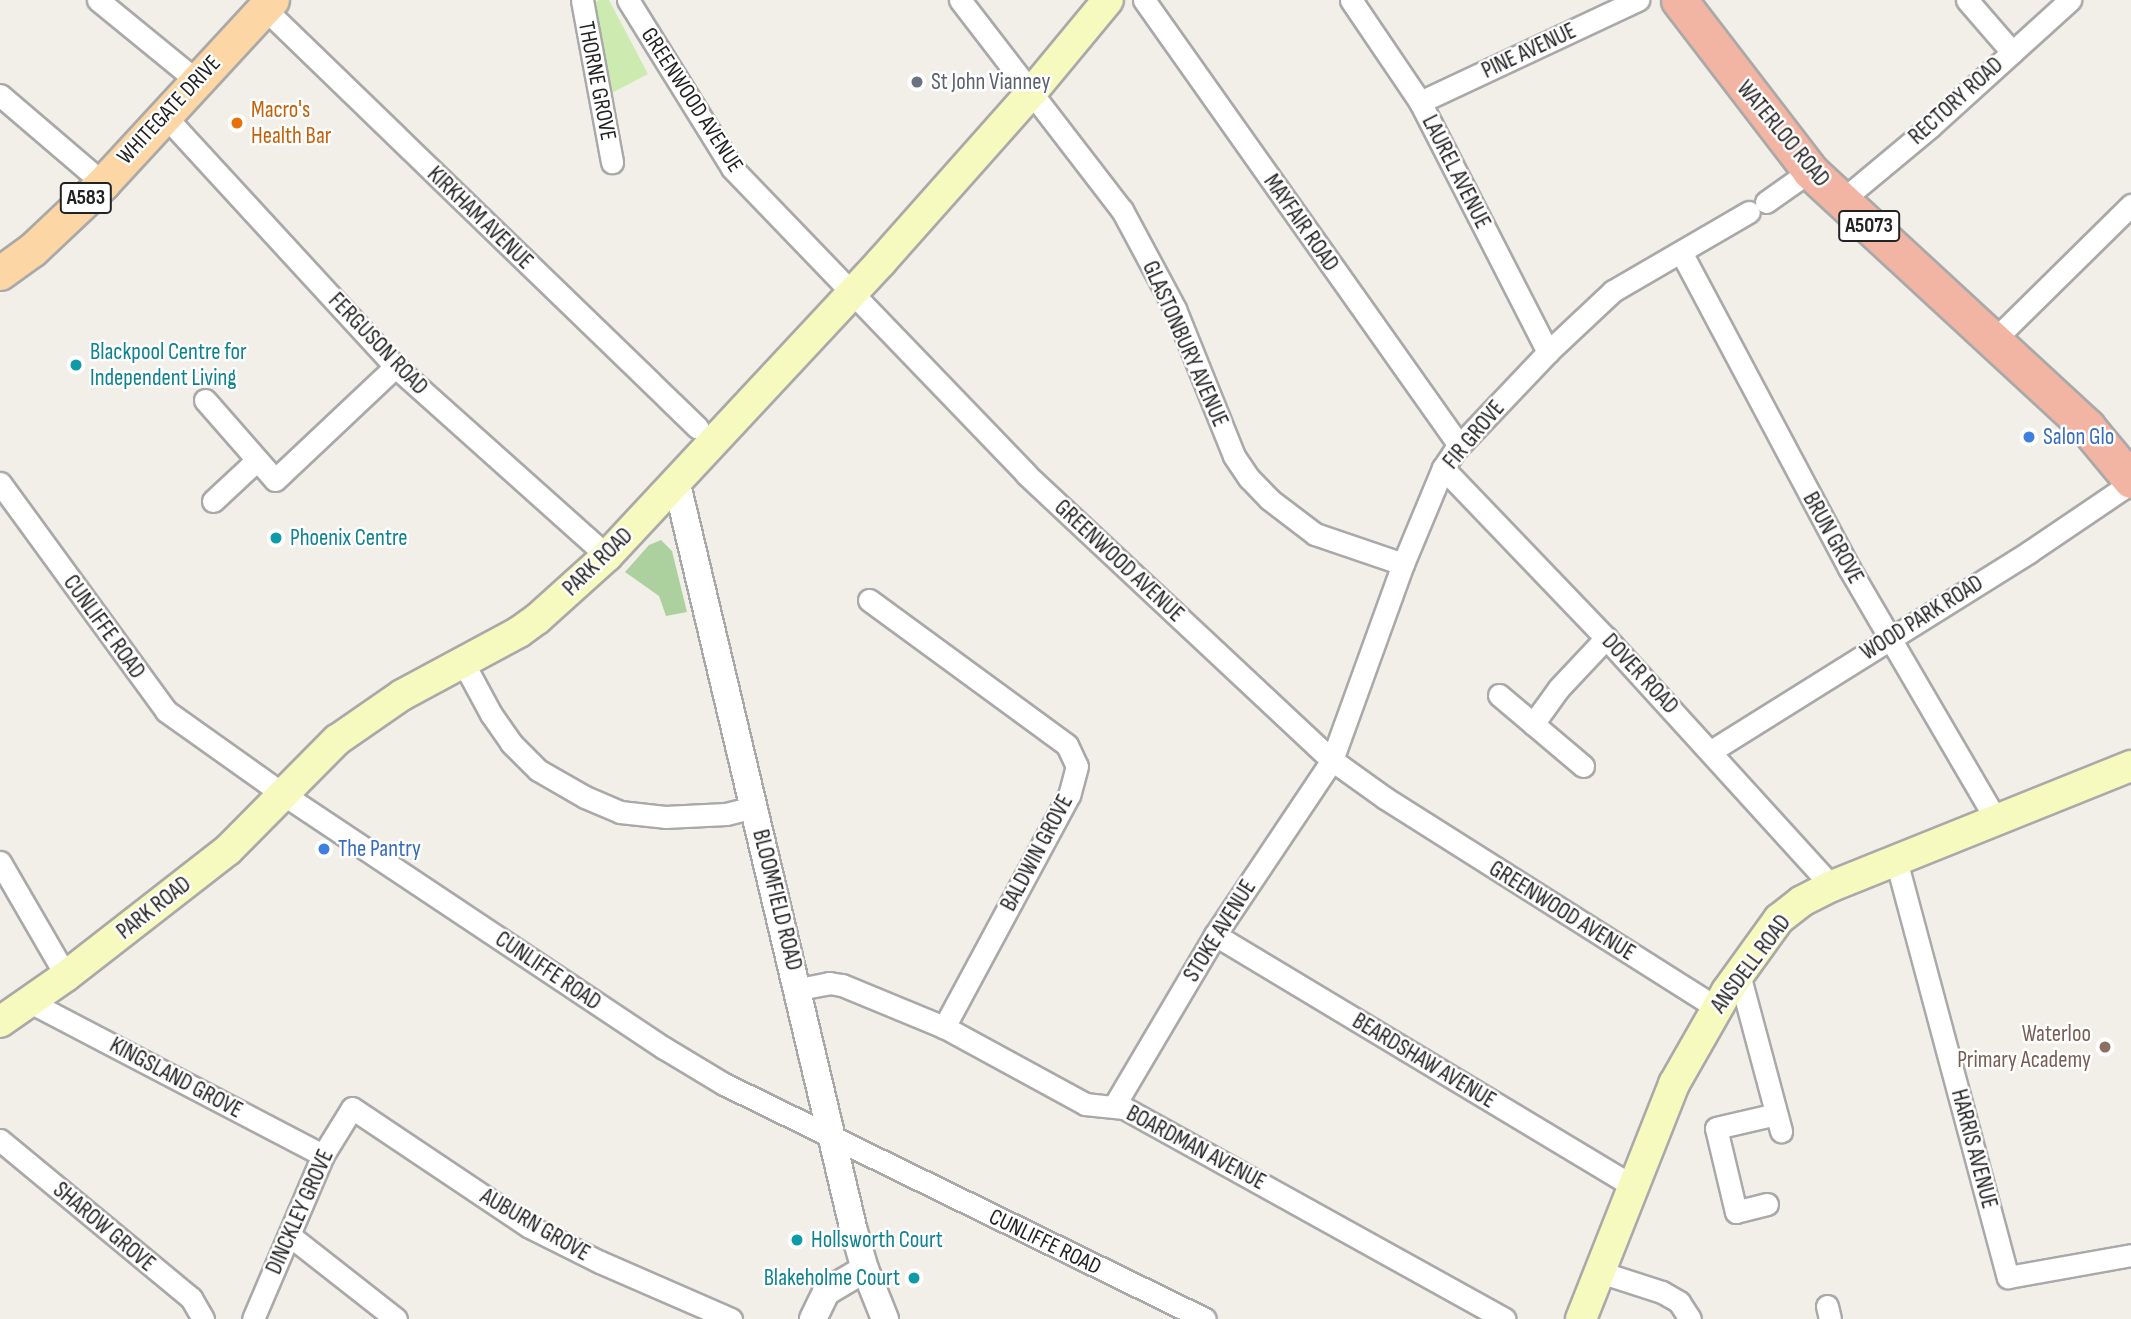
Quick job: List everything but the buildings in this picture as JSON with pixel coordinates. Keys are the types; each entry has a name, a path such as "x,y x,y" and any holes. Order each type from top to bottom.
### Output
{"highway":[{"name":"WATERLOO ROAD","path":"1679,0 1810,171 2087,427 2131,482"},
{"name":"WATERLOO ROAD","path":"2087,427 2131,454"}],"main road":[{"name":"PARK ROAD","path":"0,1022 66,976 228,850 346,733 402,695 464,664 537,619 607,556 852,293 1032,92 1108,0"},
{"name":"WHITEGATE DRIVE","path":"0,273 32,250 103,183 268,4"},
{"name":"ANSDELL ROAD","path":"1581,1319 1674,1084 1716,1007 1779,919 1802,901 1832,886 1995,818 2131,766"}],"street":[{"path":"98,0 197,81"},
{"name":"THORNE GROVE","path":"582,0 612,162"},
{"name":"GREENWOOD AVENUE","path":"628,0 732,168 1026,474 1332,760 1397,806 1716,1007"},
{"name":"GLASTONBURY AVENUE","path":"960,0 1122,210 1175,309 1234,456 1249,478 1269,499 1315,534 1403,564"},
{"name":"MAYFAIR ROAD","path":"1144,0 1460,445"},
{"name":"LAUREL AVENUE","path":"1351,0 1420,102 1548,352"},
{"name":"PINE AVENUE","path":"1420,102 1638,0"},
{"path":"1967,0 2012,52"},
{"name":"RECTORY ROAD","path":"1841,201 1931,126 2070,0"},
{"name":"KIRKHAM AVENUE","path":"268,4 697,427"},
{"path":"0,95 103,183"},
{"name":"FERGUSON ROAD","path":"165,116 396,366 607,556"},
{"name":"FIR GROVE","path":"1332,760 1403,564 1443,468 1460,445 1548,352 1613,291 1757,207 1810,171"},
{"path":"1993,341 2131,205"},
{"name":"BRUN GROVE","path":"1681,252 1768,420 1995,818"},
{"path":"205,400 275,480 396,366"},
{"path":"213,501 257,460"},
{"name":"DOVER ROAD","path":"1443,468 1606,638 1832,886"},
{"name":"BLOOMFIELD ROAD","path":"676,480 864,1269 885,1319"},
{"name":"WOOD PARK ROAD","path":"1711,751 2029,552 2131,482"},
{"name":"CUNLIFFE ROAD","path":"0,483 166,711 283,794 664,1048 724,1084 1205,1319"},
{"name":"BALDWIN GROVE","path":"869,600 1067,745 1077,766 1069,795 944,1027"},
{"path":"1533,724 1559,688 1606,638"},
{"path":"464,664 491,714 511,743 538,770 584,797 620,813 654,816 726,814 754,807"},
{"path":"1499,695 1583,766"},
{"name":"STOKE AVENUE","path":"1114,1106 1215,935 1332,760"},
{"name":"HARRIS AVENUE","path":"1896,860 2008,1277 2131,1255"},
{"path":"0,862 66,976"},
{"name":"BEARDSHAW AVENUE","path":"1215,935 1632,1186"},
{"path":"1739,974 1778,1122 1716,1128 1736,1212 1767,1204"},
{"name":"BOARDMAN AVENUE","path":"799,989 829,983 842,985 944,1027 1085,1104 1114,1106 1134,1113 1504,1319"},
{"name":"KINGSLAND GROVE","path":"29,1001 323,1155"},
{"name":"DINCKLEY GROVE","path":"253,1319 323,1155 352,1108"},
{"name":"AUBURN GROVE","path":"352,1108 528,1226 600,1262 732,1319"},
{"name":"SHAROW GROVE","path":"0,1140 191,1298 203,1319"},
{"path":"289,1234 396,1319"},
{"path":"813,1319 826,1292 864,1269"},
{"path":"1600,1272 1662,1292 1679,1301 1690,1319"}],"green space":[{"path":"599,0 609,0 648,74 606,96 590,6"},
{"path":"661,540 672,551 687,612 666,616 659,596 625,572 649,545"}],"place":[{"name":"St John Vianney","path":"917,82"},
{"name":"Macro's Health Bar","path":"237,123"},
{"name":"Blackpool Centre for Independent Living","path":"76,365"},
{"name":"Salon Glo","path":"2029,437"},
{"name":"Phoenix Centre","path":"276,538"},
{"name":"The Pantry","path":"324,849"},
{"name":"Waterloo Primary Academy","path":"2105,1047"},
{"name":"Hollsworth Court","path":"797,1240"},
{"name":"Blakeholme Court","path":"914,1278"}]}
